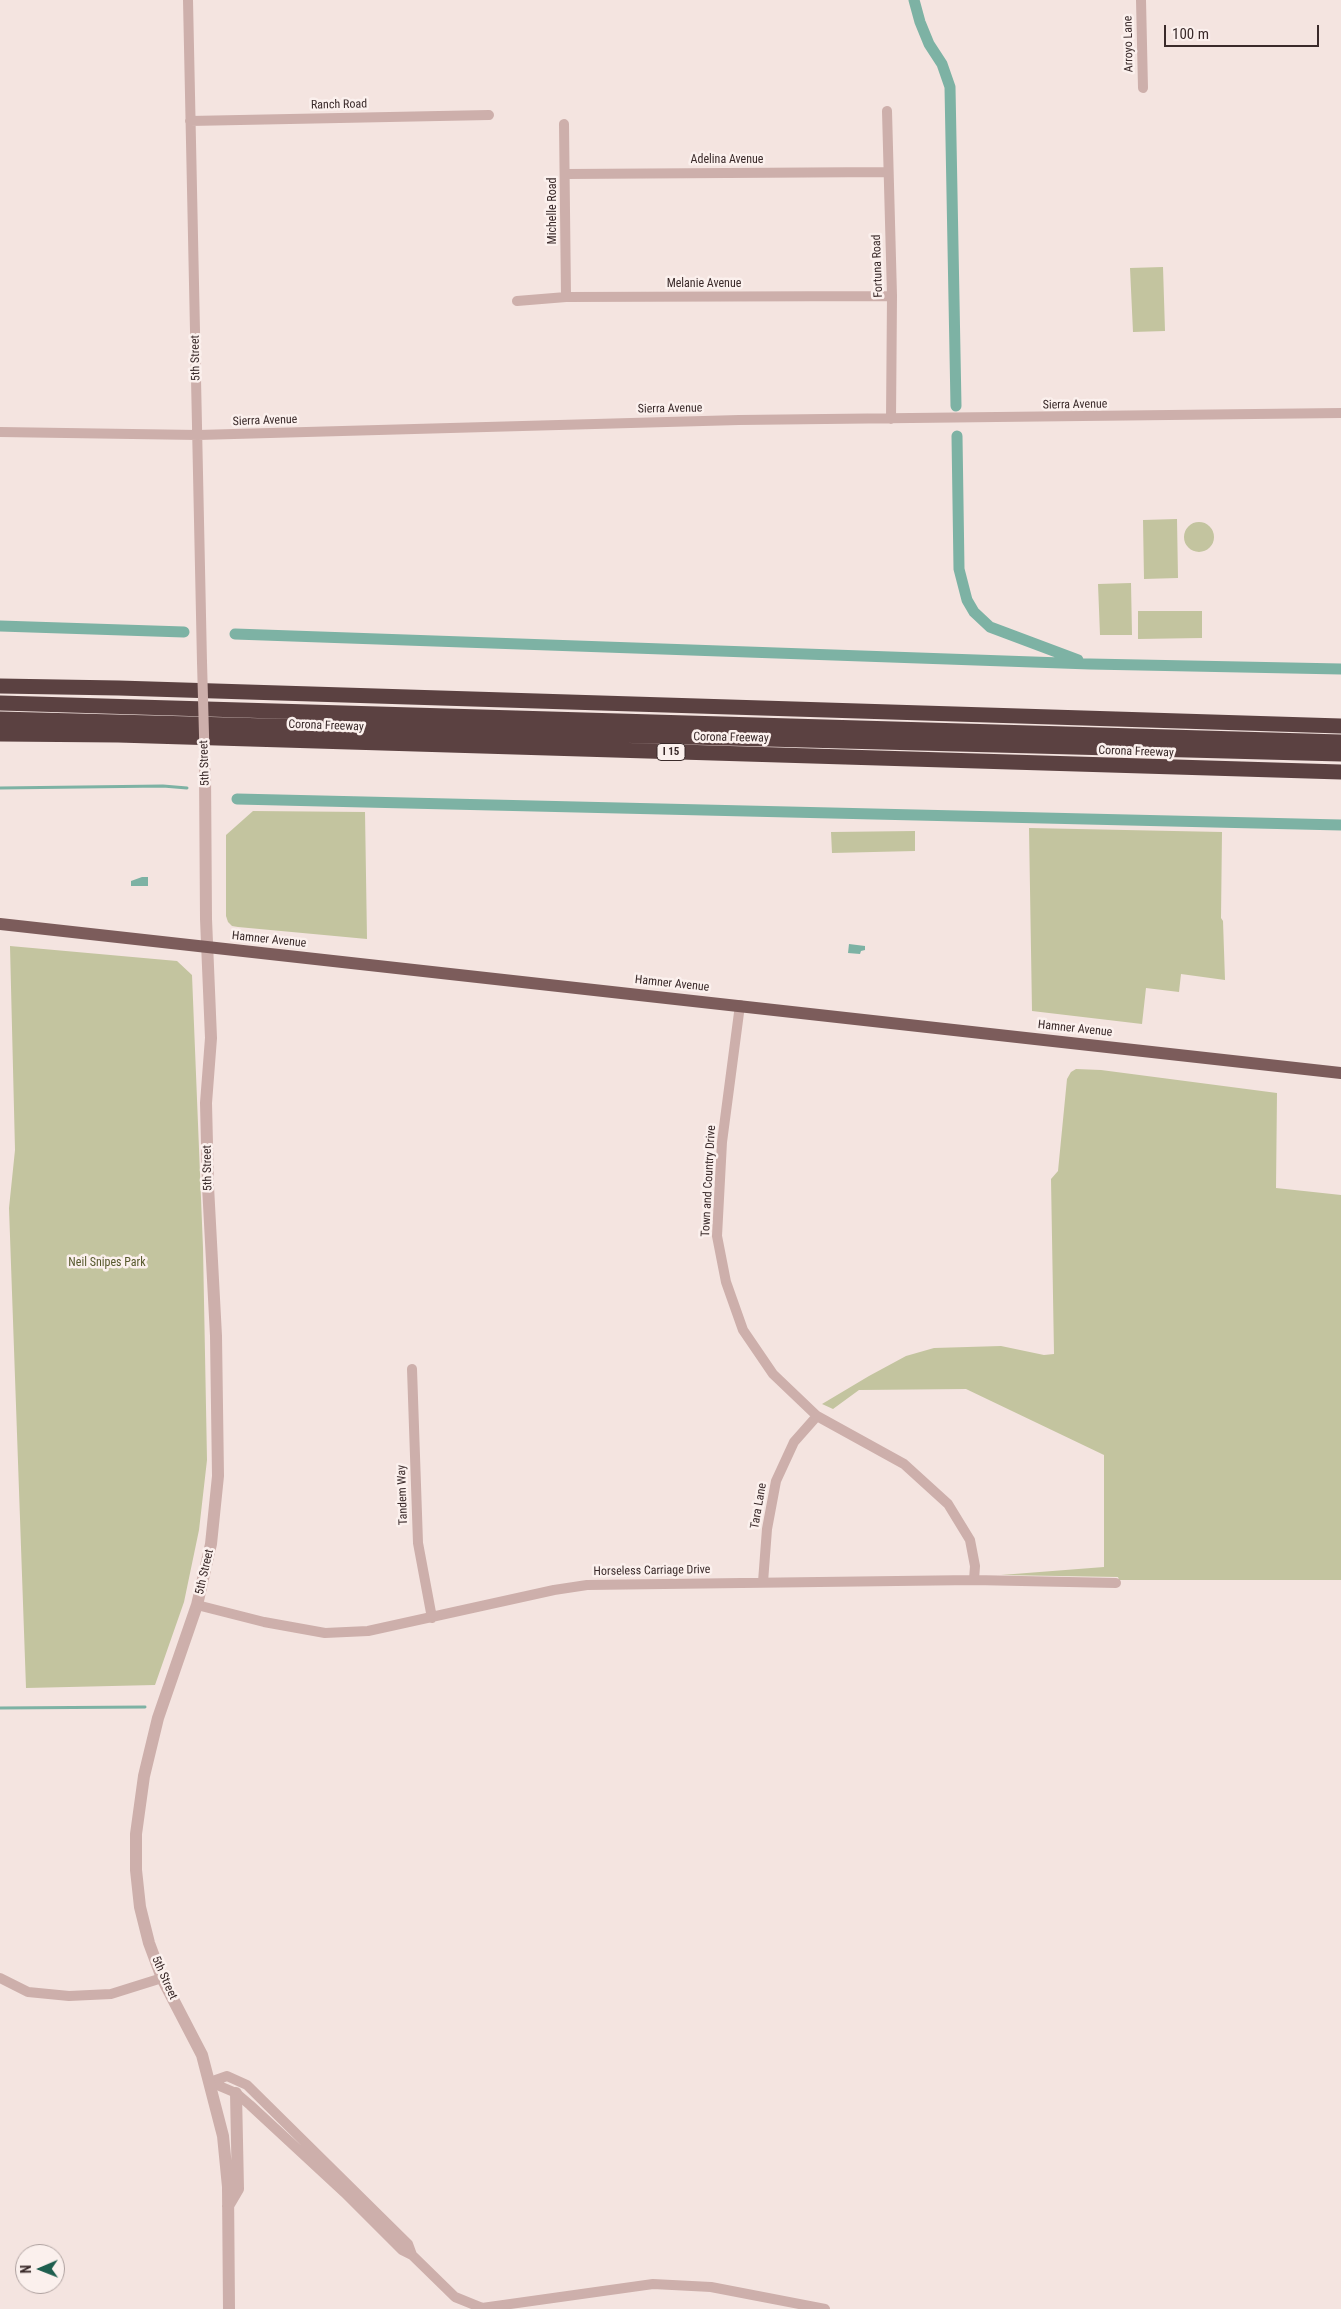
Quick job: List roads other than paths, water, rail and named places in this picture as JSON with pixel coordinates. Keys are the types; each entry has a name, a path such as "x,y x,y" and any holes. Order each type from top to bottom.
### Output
{"highway":[{"path":"0,686 119,688 1341,726"},
{"path":"0,703 1341,754"},
{"path":"801,733 901,713"},
{"path":"0,719 1341,742"},
{"name":"I 15","path":"801,733 900,757"},
{"name":"Corona Freeway","path":"0,734 118,734 1341,772"}],"main road":[{"name":"Hamner Avenue","path":"0,924 1341,1073"}],"street":[{"name":"5th Street","path":"188,0 205,771 207,948 211,1038 206,1104 216,1336 218,1476 211,1544 197,1605 158,1718 144,1776 139,1804 136,1870 140,1907 149,1943 162,1978 202,2056 223,2136 228,2206 229,2309"},
{"name":"Arroyo Lane","path":"1141,0 1143,88"},
{"name":"Fortuna Road","path":"887,111 892,296 891,419"},
{"name":"Ranch Road","path":"190,121 489,114"},
{"name":"Michelle Road","path":"564,124 566,297"},
{"name":"Adelina Avenue","path":"566,174 888,172"},
{"name":"Melanie Avenue","path":"517,301 566,297 892,296"},
{"name":"Sierra Avenue","path":"0,432 198,435 612,423 1341,413"},
{"name":"Town and Country Drive","path":"740,1005 722,1142 717,1236 726,1282 743,1330 773,1374 817,1416 904,1464 948,1504 970,1540 974,1580"},
{"name":"Tandem Way","path":"412,1369 418,1543 432,1618"},
{"name":"Tara Lane","path":"763,1582 767,1529 776,1481 794,1442 817,1416"},
{"name":"Horseless Carriage Drive","path":"197,1605 264,1622 325,1633 368,1631 554,1590 586,1585 974,1580 1116,1583"},
{"path":"0,1978 28,1992 69,1996 111,1994 162,1978"},
{"path":"210,2082 227,2076 247,2085 317,2157 408,2244 412,2255"},
{"path":"210,2082 236,2093 345,2193 402,2250 412,2255 454,2297 482,2308 653,2284 711,2286 825,2309"},
{"path":"228,2206 238,2189 236,2093"}],"water":[{"path":"148,877 148,886 131,886 131,881"},
{"path":"849,944 865,946 865,950 861,951 860,954 848,953"}],"waterway":[{"path":"914,0 929,44 942,64 950,87 956,406"},
{"path":"957,436 959,569 967,600 974,612 990,627 1078,660"},
{"path":"0,626 184,632"},
{"path":"235,634 1090,664 1341,669"},
{"path":"0,788 163,786 187,788"},
{"path":"237,799 1341,825"},
{"path":"0,1708 145,1707"}],"park label":[{"name":"Neil Snipes Park","path":"107,1263"}]}
